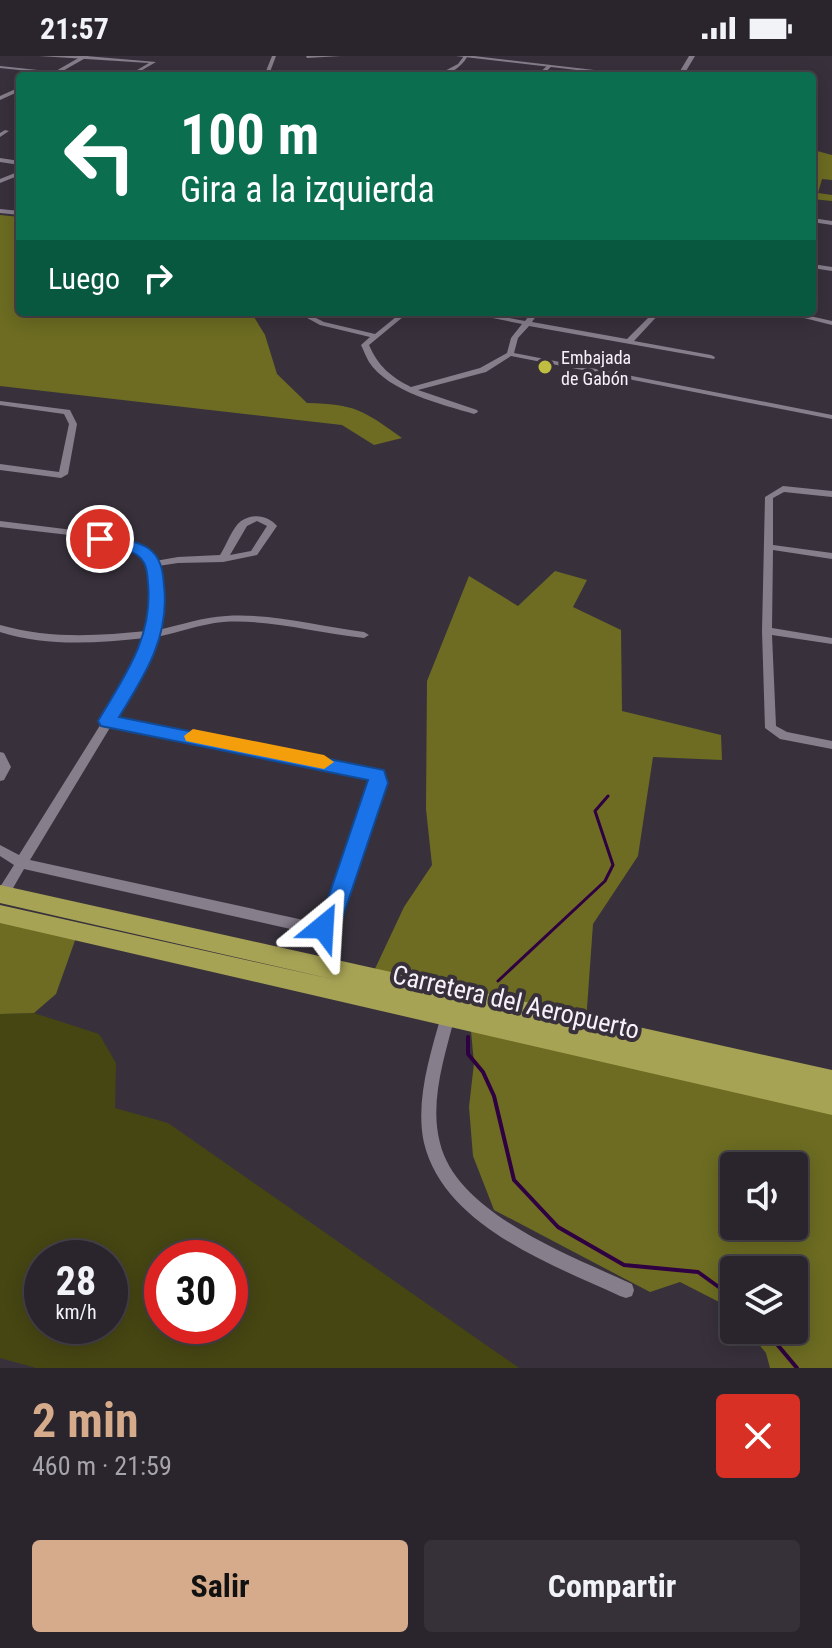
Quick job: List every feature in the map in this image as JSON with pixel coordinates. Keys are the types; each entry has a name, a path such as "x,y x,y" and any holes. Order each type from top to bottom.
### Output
{"main road":[{"name":"Carretera del Aeropuerto","path":"0,900 448,1016 832,1103"},
{"name":"Carretera del Aeropuerto","path":"0,900 832,1082"}],"street":[{"path":"41,56 154,62 137,72"},
{"path":"307,57 339,56"},
{"path":"459,56 595,72"},
{"path":"445,72 460,65 466,56"},
{"path":"668,56 688,58"},
{"path":"57,72 85,57"},
{"path":"74,64 143,69"},
{"path":"543,72 550,66"},
{"path":"0,67 38,72"},
{"path":"0,135 7,131"},
{"path":"307,316 322,324 375,336"},
{"path":"401,316 365,345 379,372 409,390 474,412"},
{"path":"490,316 711,357"},
{"path":"510,354 515,338 532,316"},
{"path":"629,342 654,316"},
{"path":"801,316 832,323"},
{"path":"409,390 483,370 510,354 832,417"},
{"path":"0,403 67,412 71,414 73,424 66,469 61,475 0,467"},
{"path":"832,494 795,489 773,492 769,497 767,631 771,728 784,736 832,745"},
{"path":"82,536 102,508"},
{"path":"153,564 177,558 223,559 254,553 272,526 257,518 243,524 223,559"},
{"path":"0,524 82,536 140,549 153,564 157,597 154,634 139,671 0,900"},
{"path":"770,547 832,556"},
{"path":"0,628 42,637 154,634 224,619 364,635"},
{"path":"767,631 832,641"},
{"path":"0,850 23,864 308,927 323,927 332,919 378,783 377,775 107,721"},
{"path":"0,756 5,767 0,777"},
{"path":"448,1016 437,1056 430,1107 432,1144 448,1177 481,1213 517,1237 626,1290"}],"shaded area":[{"path":"816,151 832,155 832,180 822,179 818,193 832,195 832,201 816,199"},
{"path":"0,215 16,217 16,316 253,316 265,335 277,374 307,403 358,410 402,438 374,445 342,425 0,386"},
{"path":"555,571 587,580 573,607 621,630 622,711 721,735 722,760 653,757 638,856 593,924 585,1036 832,1089 832,1368 770,1368 766,1353 759,1344 808,1344 808,1256 720,1256 720,1302 680,1282 650,1292 494,1210 473,1156 469,1107 474,1063 469,1010 366,988 404,907 432,865 426,809 427,681 469,576 518,606"},
{"path":"0,907 78,932 56,994 34,1013 0,1014"},
{"path":"34,1013 99,1034 116,1063 115,1108 168,1123 519,1368 36,1368 0,1358 0,1014"}],"waterway":[{"path":"498,981 605,881 613,865 595,811 608,796"},
{"path":"468,1037 468,1054 483,1072 494,1096 514,1180 558,1227 624,1265 698,1272 720,1288"},
{"path":"777,1344 797,1368"}],"slow traffic":[{"path":"193,736 324,762"}],"place":[{"name":"Embajada de Gabón","path":"545,367"}],"route":[{"path":"100,539 140,549 149,558 155,568 157,597 154,634 139,671 107,721 371,772 379,778 332,919 323,927"}]}
